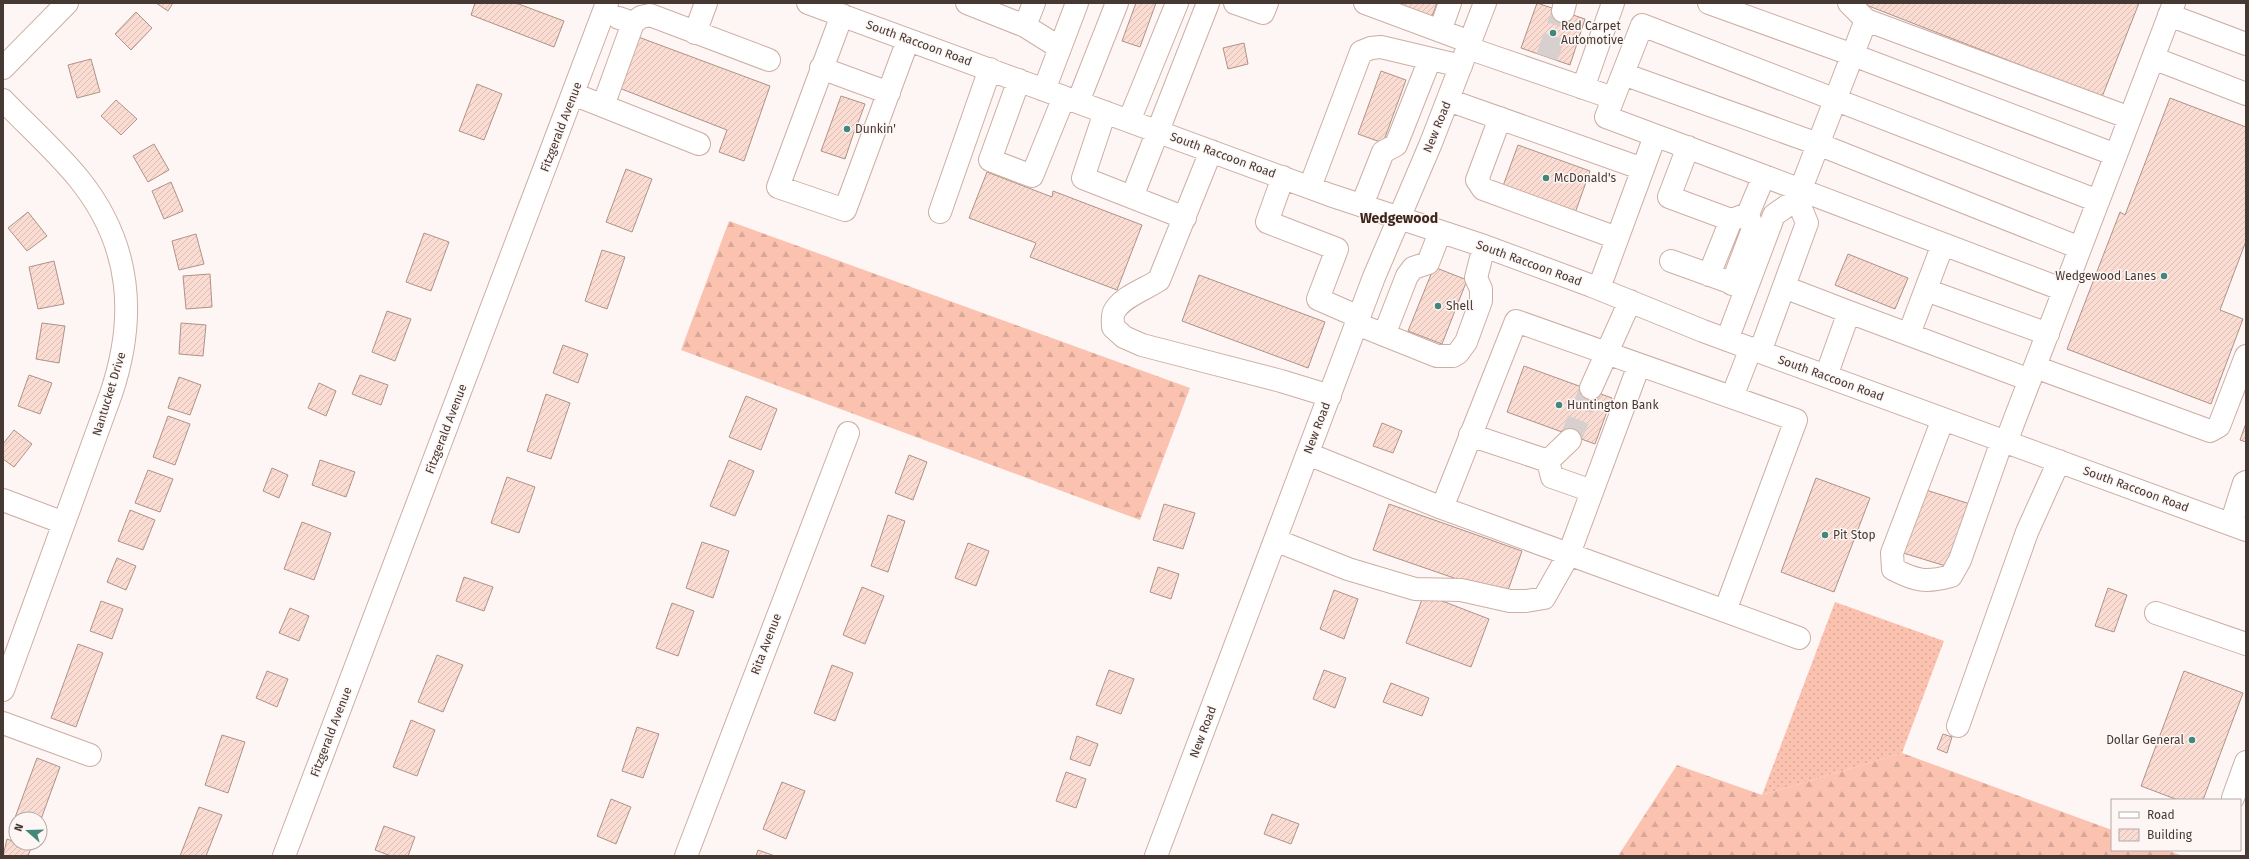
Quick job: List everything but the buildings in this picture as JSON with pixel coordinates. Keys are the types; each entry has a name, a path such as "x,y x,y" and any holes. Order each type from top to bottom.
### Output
{"street":[{"path":"3,68 67,3"},
{"path":"695,32 706,3"},
{"path":"967,3 1025,26 1060,48"},
{"path":"1025,26 1034,3"},
{"path":"1062,96 1060,48 1077,3"},
{"path":"1019,80 990,160 1032,176 1062,96 1117,3"},
{"path":"1128,121 1177,3"},
{"path":"1132,197 1208,3"},
{"path":"1234,3 1263,13 1267,3"},
{"path":"1365,3 1432,28"},
{"path":"1379,3 1421,18 1432,28 1466,52"},
{"path":"1432,28 1450,3"},
{"name":"New Road","path":"1156,856 1358,321 1448,100 1485,3"},
{"path":"1583,88 1613,3"},
{"path":"1710,3 1853,54 2116,155"},
{"path":"1849,3 1866,20 2130,118"},
{"path":"606,8 633,23"},
{"name":"Fitzgerald Avenue","path":"284,856 606,8"},
{"path":"827,8 821,68 778,187 846,210 908,40"},
{"name":"South Raccoon Road","path":"827,8 908,40 1362,206 1484,246 1599,288 1727,340 2239,527"},
{"path":"1943,419 1892,553 1893,569 1910,578 1932,581 1951,576 1960,560 2004,441 2048,334 2172,9 2246,44"},
{"path":"603,106 633,23 641,17 650,15 769,60"},
{"path":"1740,286 1774,216 1799,194 1866,20"},
{"path":"2064,290 1943,244 1799,194 1764,176 1606,117 1613,98 1642,25 1836,98 2098,201"},
{"path":"1310,187 1362,52 1371,48 1381,47 1430,59 1466,52 1544,65 1583,88 1613,98"},
{"path":"2153,58 2246,94"},
{"path":"1362,206 1383,152 1396,146 1430,59"},
{"path":"821,68 886,99"},
{"path":"940,212 990,70"},
{"path":"1623,74 1818,144 2080,248"},
{"path":"573,94 698,144"},
{"path":"835,207 870,113 886,99"},
{"name":"Nantucket Drive","path":"3,100 78,179 93,199 114,241 120,259 126,292 127,330 121,364 64,523 5,678"},
{"path":"1448,100 1642,169"},
{"path":"1105,112 1083,178 1184,218"},
{"path":"1500,118 1478,180 1483,189 1617,238"},
{"path":"1599,288 1655,136"},
{"path":"1688,147 1668,197 1739,217 1753,229 1727,340"},
{"path":"1211,151 1159,280 1140,292 1127,296 1114,312 1113,327 1124,337 1142,345 1281,381 1330,396"},
{"path":"1709,275 1739,217 1764,176"},
{"path":"1283,177 1267,222 1337,249 1318,299 1384,335 1437,356 1447,357 1458,353 1466,342 1481,301 1481,289 1476,278 1484,246"},
{"path":"1732,398 1784,287 1807,224 1799,194"},
{"path":"1384,335 1407,276 1413,268 1428,263 1440,232"},
{"path":"1909,334 1943,244"},
{"path":"1671,260 1740,286"},
{"path":"1784,287 1909,334 2210,431 2219,426 2246,356"},
{"path":"1926,290 2048,334"},
{"path":"1590,388 1630,301"},
{"path":"1826,376 1849,312"},
{"path":"1442,508 1516,321 1796,420 1725,611"},
{"path":"1275,540 1348,570 1415,589 1461,590 1510,600 1526,601 1544,598 1569,554 1639,365"},
{"name":"Rita Avenue","path":"686,856 848,433"},
{"path":"1470,435 1548,461"},
{"path":"1548,461 1570,440"},
{"path":"1308,454 1442,508 1800,638"},
{"path":"1548,461 1552,477 1592,491"},
{"path":"1958,726 2027,532 2058,461"},
{"path":"2239,527 2237,501 2244,483 2246,482"},
{"path":"3,500 64,523"},
{"path":"2156,613 2246,644"},
{"path":"3,723 90,755"},
{"path":"2233,798 2246,762"}],"green space":[{"path":"729,221 1190,388 1140,520 681,350"},
{"path":"1835,602 1944,641 1902,753 1762,795"},
{"path":"1902,753 2111,830 2111,851 2170,851 2183,856 1618,856 1677,765 1762,795"}],"tunnel":[{"path":"1547,57 1563,11"},
{"path":"1570,440 1591,388"}],"place":[{"name":"Red Carpet Automotive","path":"1553,33"},
{"name":"Dunkin'","path":"847,129"},
{"name":"McDonald's","path":"1546,178"},
{"name":"Wedgewood Lanes","path":"2164,276"},
{"name":"Shell","path":"1438,306"},
{"name":"Huntington Bank","path":"1559,405"},
{"name":"Pit Stop","path":"1825,535"},
{"name":"Dollar General","path":"2192,740"}],"district":[{"name":"Wedgewood","path":"1399,218"}]}
